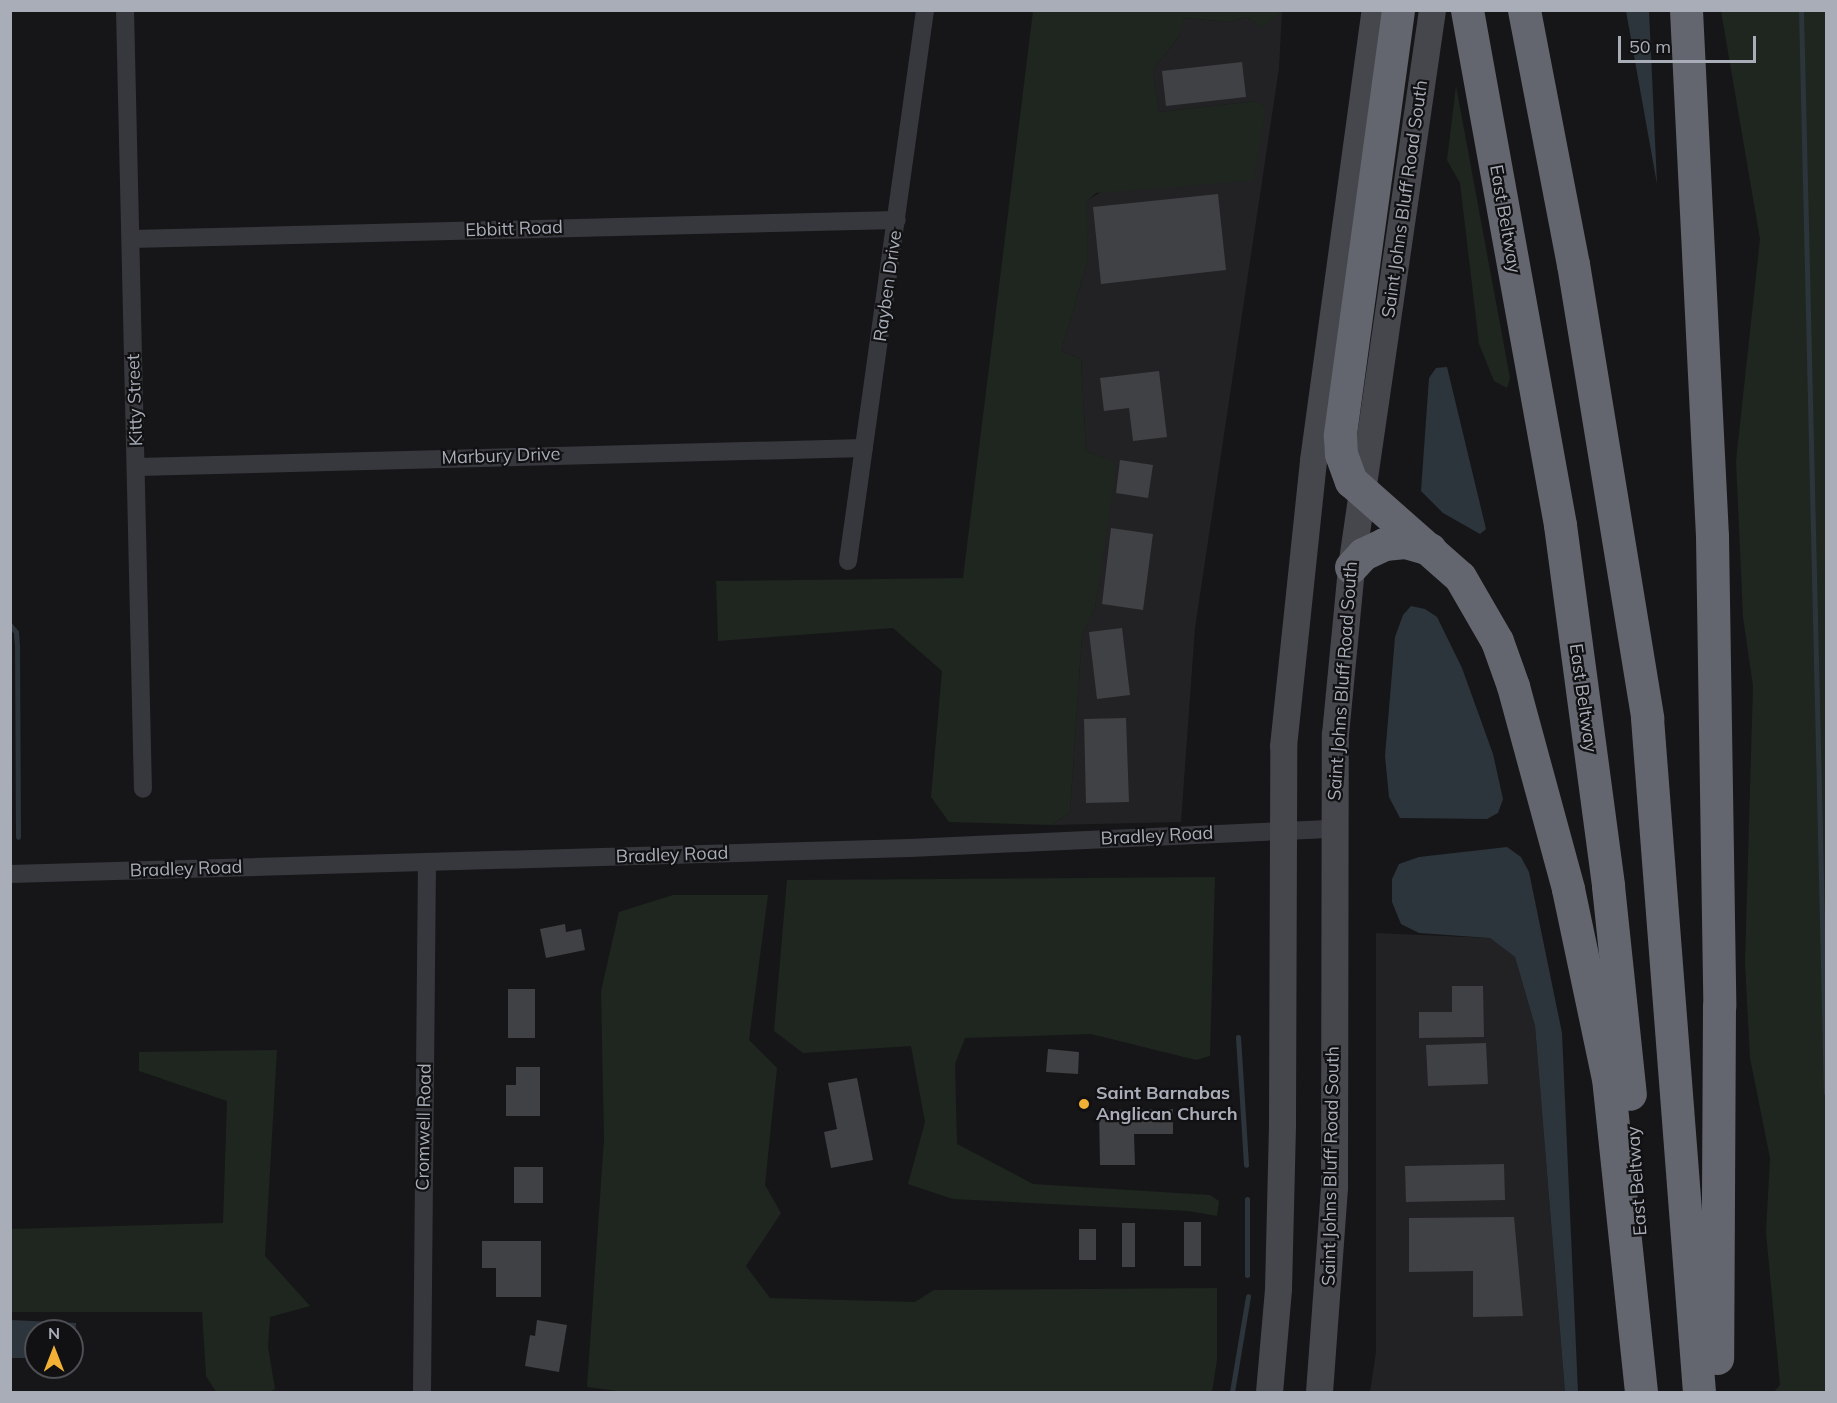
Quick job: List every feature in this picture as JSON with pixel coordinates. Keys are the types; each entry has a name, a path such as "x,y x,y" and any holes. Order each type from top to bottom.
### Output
{"highway":[{"path":"1398,10 1340,436 1344,468 1363,493 1435,552 1460,577 1497,641 1568,889 1608,1078 1641,1392"},
{"path":"1524,10 1573,264 1647,718 1699,1392"},
{"path":"1686,10 1712,536 1719,1006 1716,1392"},
{"name":"East Beltway","path":"1468,15 1560,525 1606,874 1640,1185 1648,1392"},
{"path":"1351,567 1373,548 1394,542 1435,552"}],"main road":[{"path":"1269,1392 1278,1289 1282,1124 1283,747 1297,598 1375,10"},
{"name":"Saint Johns Bluff Road South","path":"1319,1392 1334,1187 1335,734 1351,567 1432,10"}],"street":[{"name":"Kitty Street","path":"125,10 143,789"},
{"name":"Rayben Drive","path":"848,561 925,10"},
{"name":"Ebbitt Road","path":"131,239 897,220"},
{"name":"Marbury Drive","path":"137,467 864,447"},
{"name":"Bradley Road","path":"10,874 910,848 1333,829"},
{"name":"Cromwell Road","path":"422,1392 427,862"}],"shaded area":[{"path":"1033,11 1282,12 1262,27 1247,17 1230,22 1184,18 1179,36 1153,70 1159,112 1257,101 1266,109 1253,181 1096,193 1087,201 1088,260 1061,351 1081,359 1086,451 1117,463 1095,608 1082,635 1070,812 1052,825 949,822 931,797 942,671 893,628 718,641 716,581 963,578"},
{"path":"1626,11 1649,11 1657,184"},
{"path":"1721,11 1826,11 1826,1392 1774,1392 1780,1385 1766,1232 1770,1158 1750,1058 1745,963 1753,686 1743,617 1736,461 1760,239"},
{"path":"1282,12 1279,68 1195,628 1181,822 1052,825 1070,812 1082,635 1095,608 1116,463 1086,451 1081,359 1061,351 1088,260 1086,201 1257,101 1159,112 1153,70 1179,36 1183,18 1230,22 1247,17 1262,26"},
{"path":"1456,86 1510,378 1507,388 1494,381 1479,344 1460,183 1447,160"},
{"path":"1447,367 1486,529 1480,534 1443,513 1421,491 1429,378 1436,368"},
{"path":"1411,606 1425,609 1437,617 1462,668 1493,754 1503,799 1498,813 1487,819 1400,818 1389,797 1385,756 1395,637 1403,615"},
{"path":"1507,847 1521,857 1529,872 1562,1033 1578,1392 1565,1392 1535,1026 1515,957 1490,938 1419,933 1401,924 1392,902 1392,879 1399,864 1419,857"},
{"path":"1215,877 1210,1056 1196,1060 1091,1034 965,1038 955,1064 957,1144 1033,1184 1210,1195 1219,1201 1217,1216 1188,1211 953,1199 908,1184 925,1122 911,1046 803,1053 774,1031 787,880"},
{"path":"673,895 768,895 749,1040 777,1068 765,1185 781,1213 746,1266 770,1298 915,1302 934,1290 1217,1288 1217,1360 1212,1392 625,1392 587,1387 604,1139 601,991 619,912"},
{"path":"1376,933 1490,938 1515,957 1535,1026 1565,1392 1370,1392 1376,1352"},
{"path":"277,1050 265,1256 310,1306 270,1317 268,1347 275,1389 270,1392 216,1392 206,1376 202,1312 11,1312 11,1229 223,1223 227,1101 139,1071 139,1052"},
{"path":"11,1320 24,1321 24,1358 11,1358"}],"building":[{"path":"1242,62 1246,97 1166,106 1162,71"},
{"path":"1218,194 1226,270 1101,284 1093,207"},
{"path":"1159,371 1167,437 1133,441 1129,408 1104,411 1100,378"},
{"path":"1120,460 1153,465 1148,498 1116,493"},
{"path":"1111,528 1153,534 1143,610 1102,604"},
{"path":"1122,628 1130,695 1097,699 1089,632"},
{"path":"1126,718 1129,802 1086,803 1084,719"},
{"path":"565,924 566,932 581,929 585,950 546,958 540,929"},
{"path":"1452,986 1483,986 1484,1037 1419,1038 1419,1012 1452,1012"},
{"path":"508,989 535,989 535,1038 508,1038"},
{"path":"1486,1043 1488,1084 1428,1086 1426,1045"},
{"path":"1048,1049 1079,1052 1078,1074 1046,1072"},
{"path":"516,1067 540,1067 540,1116 506,1116 506,1085 516,1085"},
{"path":"857,1078 873,1160 831,1168 824,1132 837,1129 828,1083"},
{"path":"1173,1109 1173,1134 1134,1134 1135,1165 1100,1165 1099,1110"},
{"path":"1504,1164 1505,1200 1406,1202 1405,1166"},
{"path":"514,1167 543,1167 543,1203 514,1203"},
{"path":"1514,1217 1523,1316 1473,1317 1473,1271 1409,1272 1409,1218"},
{"path":"1184,1222 1201,1222 1201,1266 1184,1266"},
{"path":"1122,1223 1135,1223 1135,1267 1122,1267"},
{"path":"1079,1229 1096,1229 1096,1260 1079,1260"},
{"path":"482,1241 541,1241 541,1297 496,1297 496,1268 482,1268"},
{"path":"537,1320 567,1325 559,1372 525,1366 530,1335 535,1336"}],"waterway":[{"path":"1801,10 1826,1093"},
{"path":"10,625 16,632 17,646 18,837"},
{"path":"1238,1037 1246,1165"},
{"path":"1247,1199 1247,1275"},
{"path":"1232,1392 1248,1296"}],"place":[{"name":"Saint Barnabas Anglican Church","path":"1084,1104"}]}
